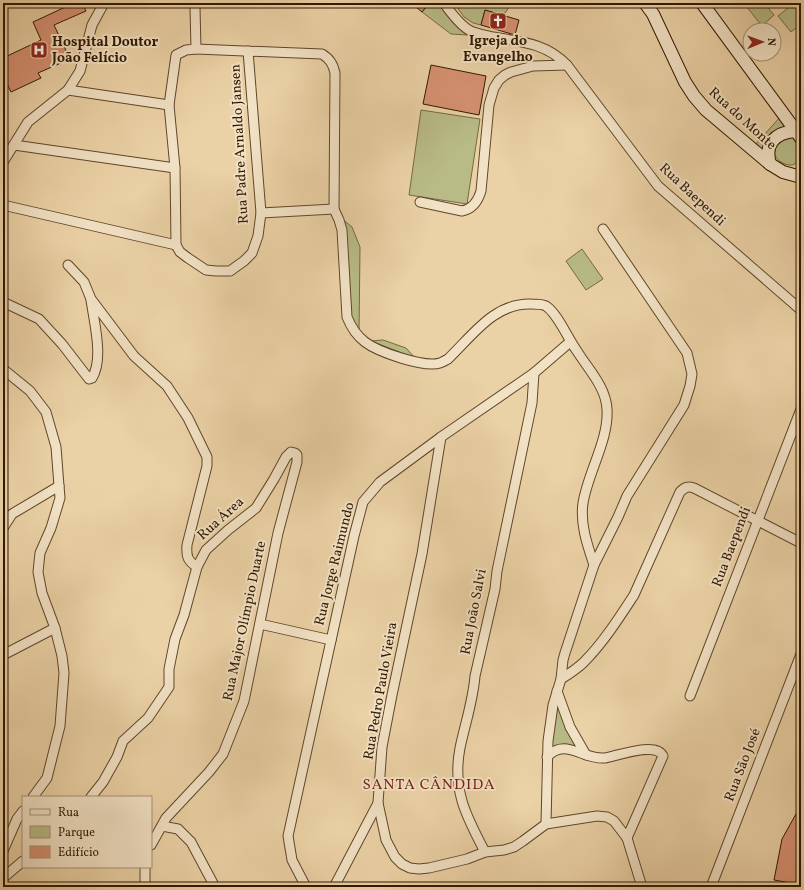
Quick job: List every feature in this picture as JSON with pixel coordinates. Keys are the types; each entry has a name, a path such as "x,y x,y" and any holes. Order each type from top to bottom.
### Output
{"main road":[{"name":"Rua do Monte","path":"644,3 653,14 685,82 706,110 770,164 783,172 801,177"},
{"path":"702,3 799,132"},
{"path":"770,164 768,149 776,137 782,134 799,132"},
{"path":"783,172 795,170 801,166"}],"street":[{"path":"3,162 28,122 68,90 80,71 92,25 104,3"},
{"name":"Rua Baependi","path":"444,3 456,19 470,30 483,35 534,44 548,50 560,58 567,65 658,186 801,310"},
{"path":"195,8 196,49"},
{"path":"3,204 176,245 176,168 169,105 176,55 186,50 196,49 322,54 328,58 333,65 335,74 334,209 338,214 342,230 347,317 351,327 366,343 384,352 401,358 432,364 440,363 448,359 492,315 507,308 521,304 537,304 546,306 555,315 570,342 604,392 607,407 607,423 583,502 582,521 585,540 594,564"},
{"name":"Rua Padre Arnaldo Jansen","path":"176,245 180,252 206,270 230,271 252,253 258,236 261,213 248,52"},
{"path":"420,202 462,211 473,206 477,202 480,191 490,101 494,88 499,80 505,74 533,66 567,65"},
{"path":"68,90 169,105"},
{"path":"14,145 176,168"},
{"path":"261,213 334,209"},
{"path":"546,824 548,741 557,691 561,679 563,660 594,564 627,496 684,405 692,374 686,353 604,229"},
{"path":"68,265 84,282 91,299 134,356 167,386 188,418 207,457 208,466 187,545 186,555 189,562 197,567"},
{"path":"3,302 39,320 62,344 89,379 92,378 96,372 97,360 91,299"},
{"name":"Rua Jorge Raimundo","path":"306,887 292,860 288,836 354,536 363,502 380,482 441,437 534,374 570,342"},
{"path":"3,369 30,391 46,412 56,447 60,498 51,528 40,553 38,572 42,593 55,628 62,656 64,673 60,726 47,778 34,796"},
{"name":"Rua João Salvi","path":"485,852 467,819 460,795 458,771 460,748 474,690 475,676 495,589 497,572 532,404 534,374"},
{"name":"Rua Baependi","path":"690,696 801,409"},
{"name":"Rua Pedro Paulo Vieira","path":"441,437 422,554 382,747 378,803 386,840 395,857 402,864 410,868 429,868 468,860 485,852 504,850 514,847 546,824 597,816 607,817 614,821 627,838 642,887"},
{"name":"Rua Área","path":"92,796 103,782 117,757 123,741 148,718 169,687 169,669 172,652 184,616 197,567 206,550 256,508 286,457 291,452"},
{"name":"Rua Major Olímpio Duarte","path":"152,843 166,818 209,772 223,754 244,701 278,533 297,462 298,456 291,452"},
{"path":"3,528 12,514 59,486"},
{"path":"561,679 582,664 597,648 625,609 634,595 680,492 684,488 694,488 801,543"},
{"path":"260,624 331,640"},
{"path":"3,655 55,628"},
{"name":"Rua São José","path":"711,887 801,654"},
{"path":"557,691 570,727 586,755"},
{"path":"547,757 552,751 560,748 570,749 593,758 603,758 642,749 662,752 663,756 627,838"},
{"path":"334,887 378,803"},
{"path":"3,850 17,819 22,812"},
{"path":"162,826 178,829 191,842 215,887"},
{"path":"3,878 22,861"},
{"path":"145,868 145,887"}],"green space":[{"path":"430,3 438,3 453,23 467,35 451,34 422,12"},
{"path":"454,3 512,3 505,13 501,15 485,10 481,25 473,23 464,17"},
{"path":"749,3 764,3 774,15 766,22 759,22 746,6"},
{"path":"794,3 801,3 801,24 791,32 778,16"},
{"path":"421,110 480,119 467,204 409,195"},
{"path":"782,115 789,131 766,155 753,147"},
{"path":"784,137 794,137 801,143 801,159 793,165 781,162 775,156 774,148 776,144"},
{"path":"337,215 352,227 360,247 359,336 351,327"},
{"path":"582,249 603,279 586,290 566,261"},
{"path":"383,340 406,348 415,358 371,341"},
{"path":"557,702 577,748 551,749"}],"building":[{"path":"74,3 82,3 86,11 54,25 70,59 38,73 41,78 11,92 3,75 6,72 3,65 3,58 41,40 33,22"},
{"path":"411,3 429,3 422,12"},
{"name":"Igreja do Evangelho","path":"485,10 519,20 515,35 481,25"},
{"path":"431,65 486,76 479,115 423,104"},
{"path":"801,805 801,885 774,880 782,839"}],"place":[{"name":"Igreja do Evangelho","path":"498,21"},
{"name":"Hospital Doutor João Felício","path":"39,50"}],"district":[{"name":"SANTA CÂNDIDA","path":"429,785"}]}
